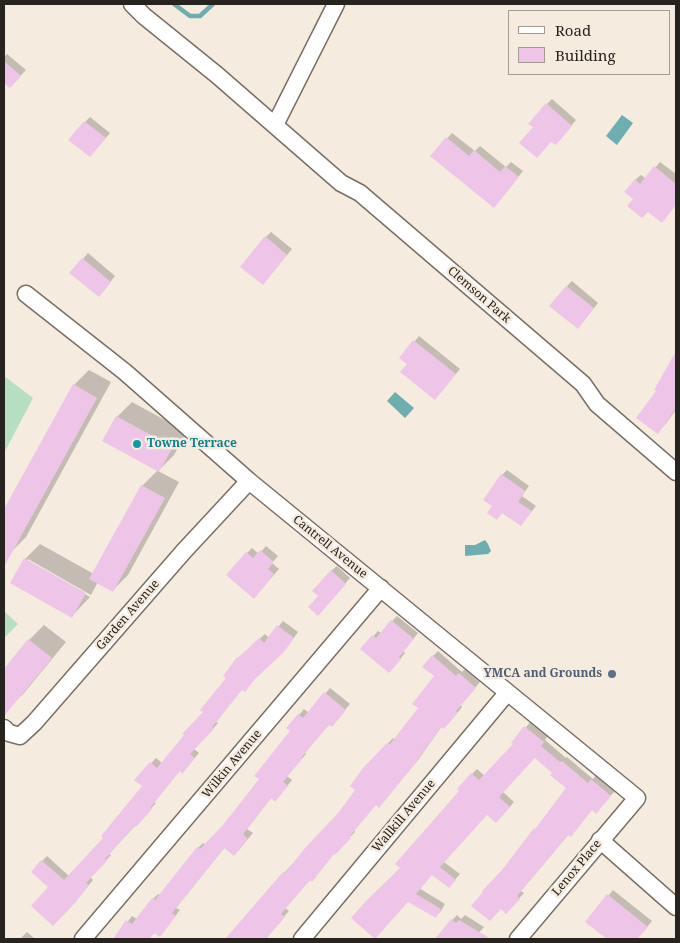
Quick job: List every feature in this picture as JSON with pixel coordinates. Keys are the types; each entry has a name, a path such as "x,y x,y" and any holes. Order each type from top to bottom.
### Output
{"street":[{"name":"Clemson Park","path":"132,4 341,183 360,193 583,384 597,404 676,471"},
{"path":"275,125 336,4"},
{"name":"Cantrell Avenue","path":"26,294 125,372 249,481 637,798"},
{"name":"Garden Avenue","path":"4,728 9,733 20,736 34,723 184,551 249,481"},
{"name":"Wilkin Avenue","path":"83,939 381,588"},
{"name":"Wallkill Avenue","path":"302,939 507,693"},
{"name":"Lenox Place","path":"518,939 637,798"},
{"path":"600,840 676,907"}],"green space":[{"path":"4,376 33,398 4,453"},
{"path":"4,611 18,624 4,638"}],"water":[{"path":"622,115 633,123 617,145 606,136"},
{"path":"395,392 414,408 405,418 387,401"},
{"path":"485,540 491,551 488,554 465,556 465,545 475,545"}],"building":[{"path":"4,61 21,76 10,88 4,83"},
{"path":"546,103 572,126 556,145 551,142 537,158 519,143 533,127 528,124"},
{"path":"84,121 106,138 90,157 68,140"},
{"path":"446,137 469,156 474,150 500,172 505,166 519,177 494,208 430,156"},
{"path":"654,166 676,184 676,205 662,223 648,212 642,218 627,206 633,199 624,192 635,179 640,184"},
{"path":"265,236 287,255 263,285 240,267"},
{"path":"82,258 111,282 99,297 69,273"},
{"path":"566,286 594,308 578,329 549,306"},
{"path":"413,340 456,374 435,400 400,372 407,364 399,358"},
{"path":"676,351 676,408 658,434 636,418 656,391 654,390"},
{"path":"73,384 97,398 4,567 4,509"},
{"name":"Towne Terrace","path":"116,416 173,447 159,472 102,441"},
{"path":"501,474 525,491 518,502 532,511 521,526 502,513 497,520 487,513 492,506 483,500"},
{"path":"141,485 165,498 113,592 89,579"},
{"path":"260,550 274,562 268,569 274,574 254,599 226,575 246,552 253,558"},
{"path":"24,558 86,593 72,618 10,583"},
{"path":"331,570 346,584 318,616 308,607 318,596 312,591"},
{"path":"391,620 414,639 389,673 360,649 372,635 376,638"},
{"path":"277,625 294,638 283,653 255,679 245,692 242,690 212,727 214,729 190,754 195,758 182,774 180,771 150,808 152,809 105,859 107,861 86,883 89,885 53,926 31,906 48,887 31,872 41,860 64,880 103,838 101,836 142,786 134,780 150,762 157,768 184,735 182,734 203,712 200,710 226,678 223,676 237,657 259,638 264,643"},
{"path":"28,639 52,658 4,716 4,669"},
{"path":"432,655 456,676 459,673 476,688 456,711 457,713 444,729 441,727 379,808 376,805 350,836 351,838 334,854 312,882 310,880 281,914 285,917 266,939 225,939 283,872 285,873 305,848 339,812 355,790 350,786 363,768 387,743 390,744 418,708 412,704 434,676 422,667"},
{"path":"324,692 346,710 332,727 329,725 301,758 283,782 288,786 275,802 271,798 243,834 248,839 234,856 224,848 172,913 176,916 160,937 154,933 149,939 113,939 126,920 132,924 152,898 155,900 197,847 200,849 223,825 259,779 254,776 290,731 286,728 298,714 303,718"},
{"path":"524,726 544,742 541,746 560,762 562,761 588,783 591,779 611,796 596,814 592,810 571,837 568,835 517,896 520,899 506,914 501,909 490,921 471,906 502,870 566,788 550,775 552,773 535,758 499,797 510,807 496,823 487,815 440,867 456,880 449,888 432,875 416,894 441,909 436,918 408,902 375,939 351,918 400,868 395,864 459,791 457,789 471,773 479,780 513,744 511,743"},
{"path":"607,894 648,927 637,939 607,939 585,922"},
{"path":"451,919 456,923 459,920 491,939 435,939"}],"waterway":[{"path":"174,4 190,16 200,16 213,4"}],"place":[{"name":"Towne Terrace","path":"137,444"},
{"name":"YMCA and Grounds","path":"612,674"}]}
